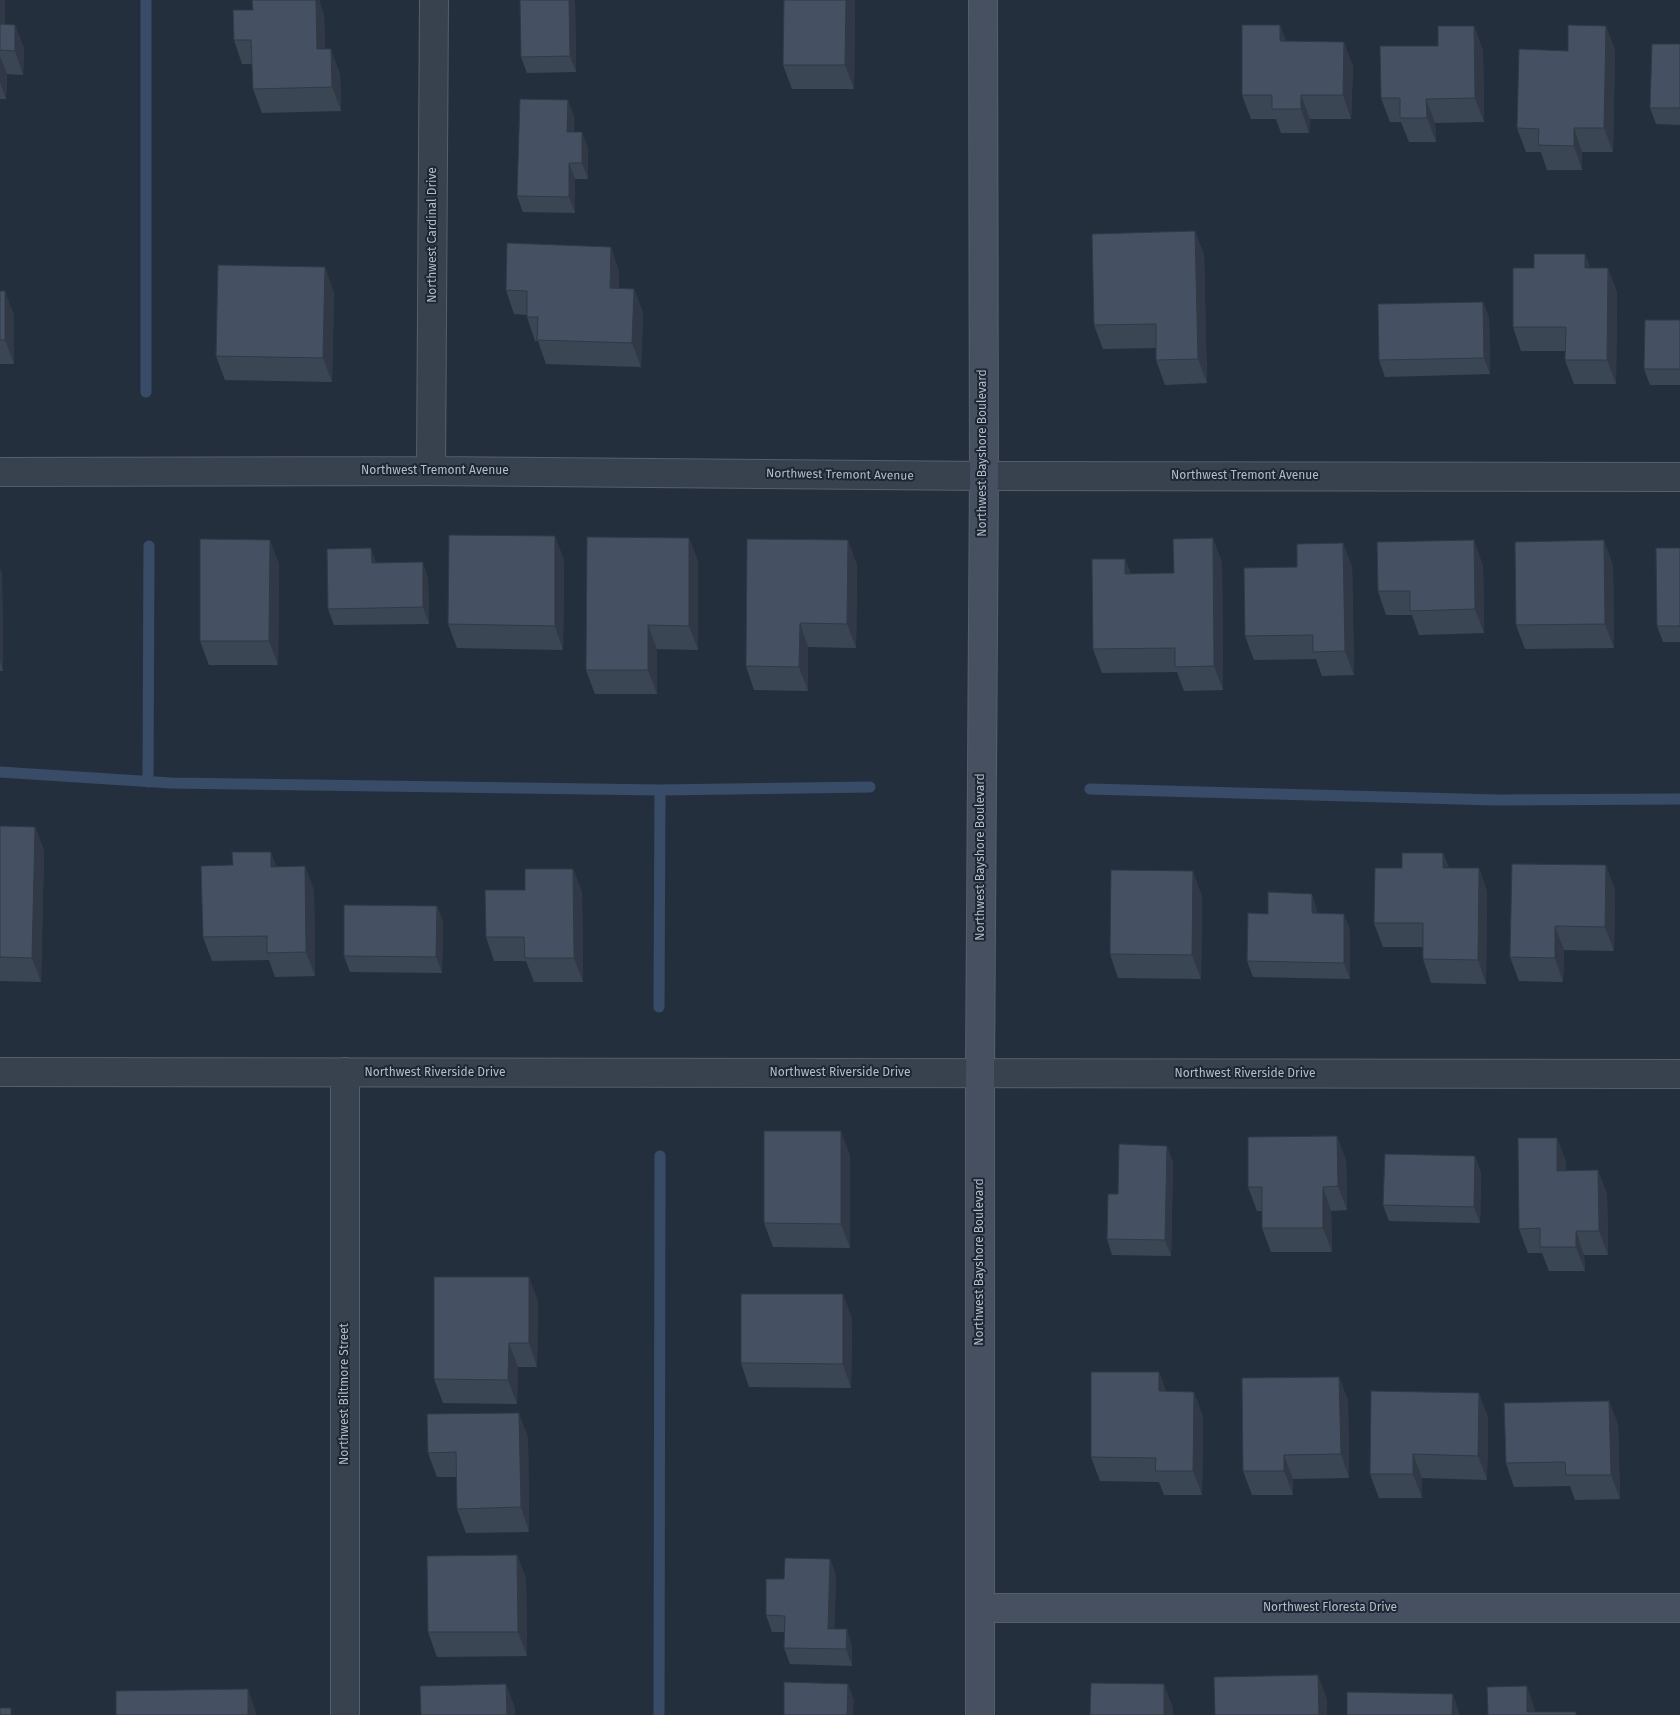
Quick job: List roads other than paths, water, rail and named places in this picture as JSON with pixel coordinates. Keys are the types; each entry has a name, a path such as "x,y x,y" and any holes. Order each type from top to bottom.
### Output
{"main road":[{"name":"Northwest Bayshore Boulevard","path":"980,1715 980,1074 984,476 983,0"},
{"name":"Northwest Floresta Drive","path":"981,1608 1680,1608"}],"street":[{"name":"Northwest Cardinal Drive","path":"431,471 434,0"},
{"name":"Northwest Tremont Avenue","path":"0,472 431,471 984,476 1680,477"},
{"name":"Northwest Riverside Drive","path":"0,1072 1680,1074"},
{"name":"Northwest Biltmore Street","path":"345,1072 345,1715"}],"waterway":[{"path":"146,0 146,392"},
{"path":"148,782 149,546"},
{"path":"0,772 171,783 660,790 870,787"},
{"path":"1090,789 1497,800 1680,799"},
{"path":"659,1007 660,790"},
{"path":"659,1715 660,1156"}]}
